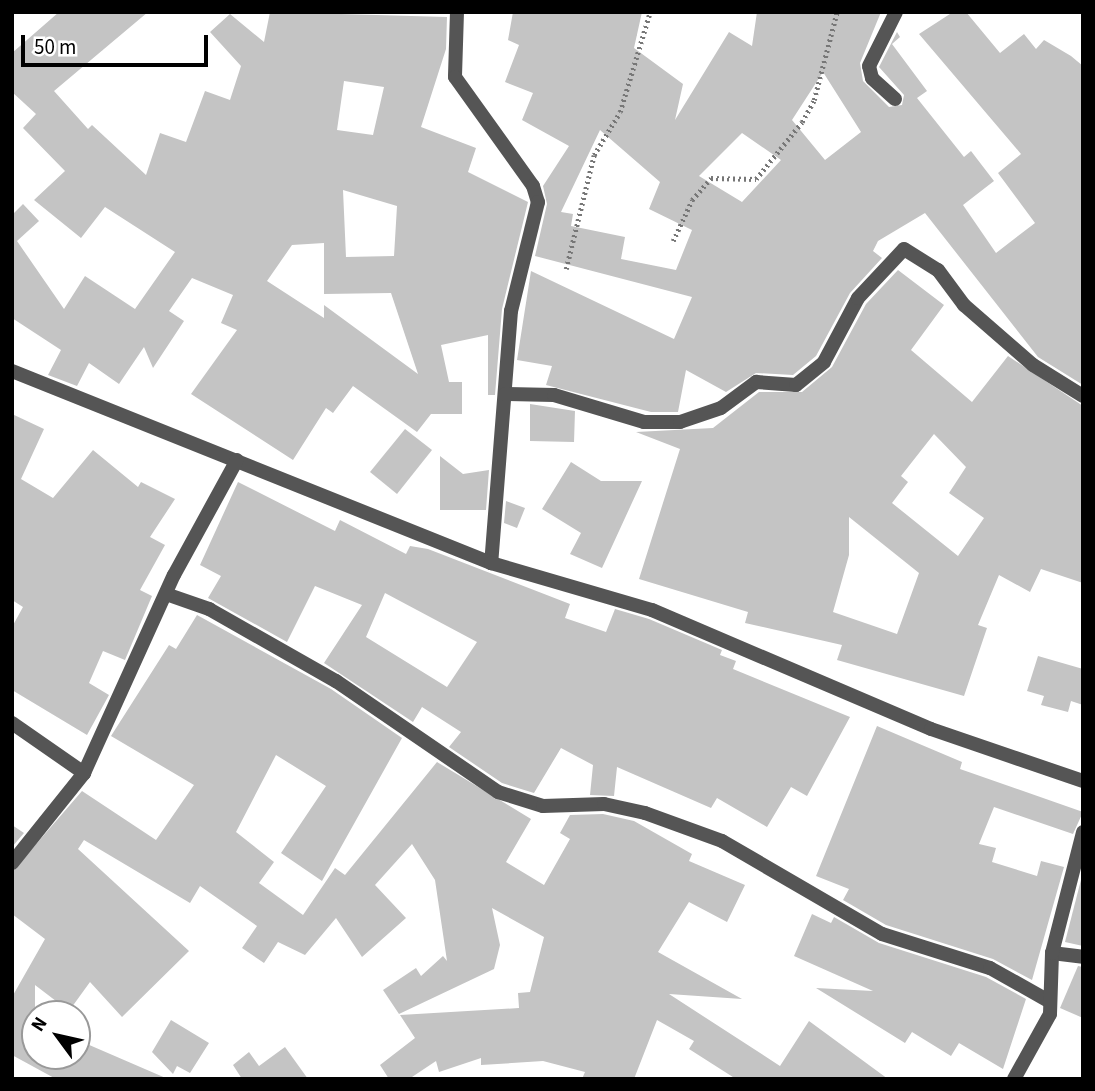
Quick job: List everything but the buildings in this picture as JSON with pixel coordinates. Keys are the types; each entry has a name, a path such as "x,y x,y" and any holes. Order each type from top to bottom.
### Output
{"street":[{"path":"457,12 456,77 533,186 538,202 511,311 491,563"},
{"path":"895,99 872,78 869,66 896,12"},
{"path":"505,394 554,395 644,422 680,422 721,408 756,382 796,384 824,362 858,298 904,249 938,270 964,305 1033,365 1083,396"},
{"path":"12,371 491,563 652,610 931,729 1083,781"},
{"path":"12,863 83,773 166,594 237,460"},
{"path":"166,594 209,609 336,681 498,792 543,806 604,804 645,813 722,841 882,934 990,968 1046,1000"},
{"path":"12,723 83,773"},
{"path":"1014,1079 1045,1030 1052,953 1083,832"},
{"path":"1052,953 1083,957"}],"path":[{"path":"566,269 594,155 620,112 650,12"},
{"path":"673,241 692,200 711,178 756,179 802,122 814,100 837,12"}]}
